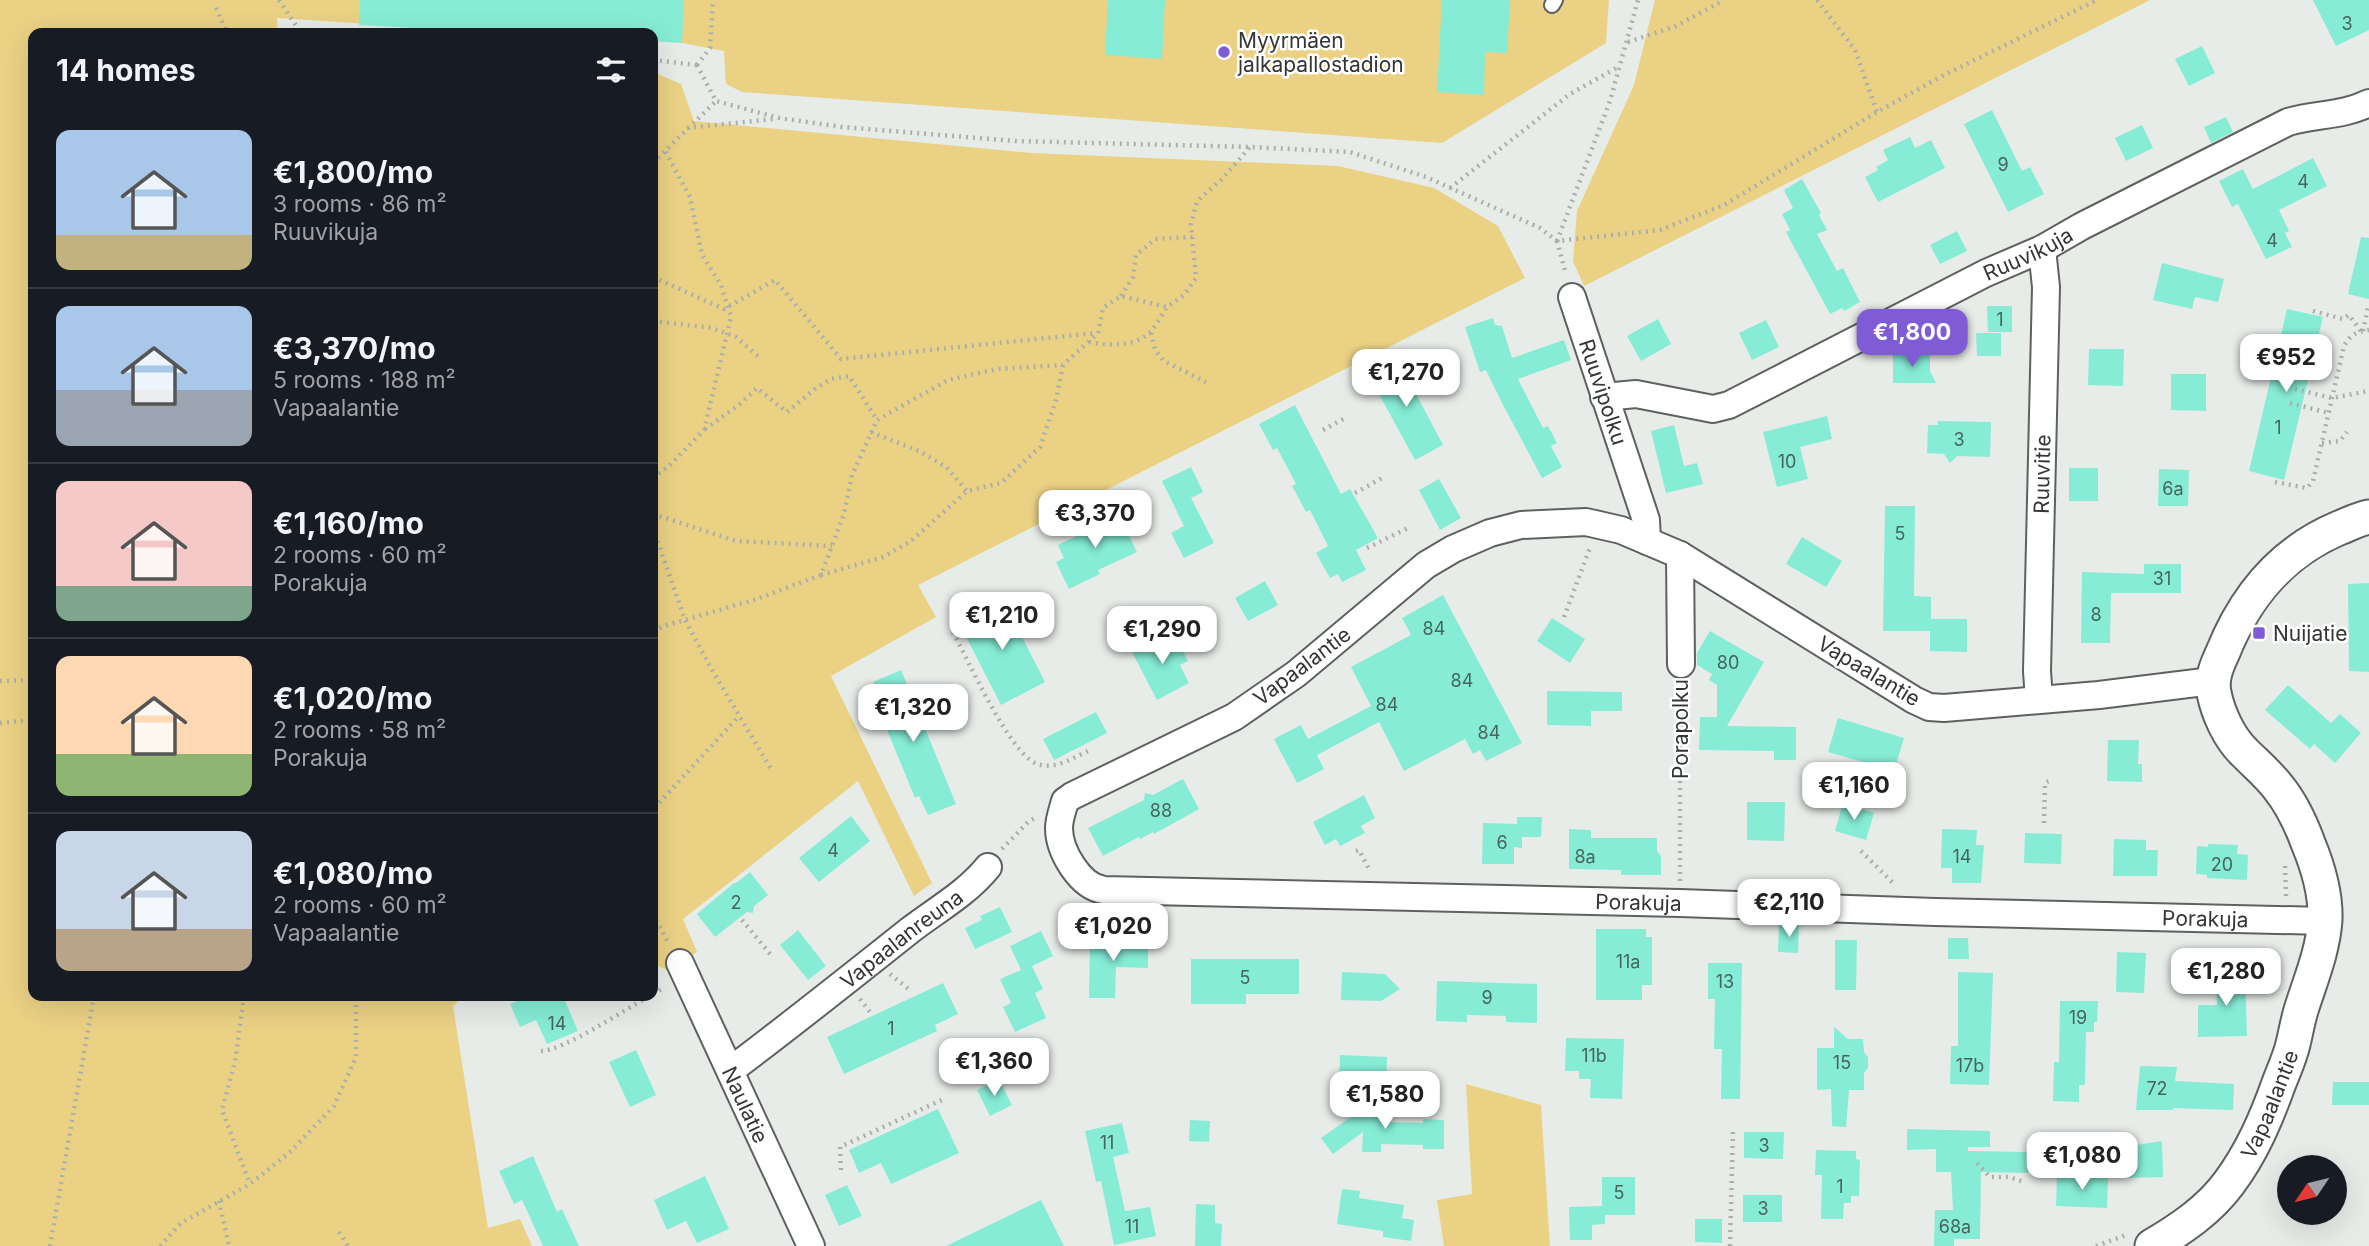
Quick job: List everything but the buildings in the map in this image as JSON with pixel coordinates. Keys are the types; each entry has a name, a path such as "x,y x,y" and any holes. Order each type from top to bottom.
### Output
{"street":[{"name":"Ruuvikuja","path":"1604,397 1636,394 1713,409 1729,405 1986,274 2042,249 2093,220 2288,122 2307,116 2324,117 2352,111 2369,103"},
{"name":"Ruuvitie","path":"2039,700 2037,671 2046,287 2042,249"},
{"name":"Ruuvipolku","path":"1572,297 1646,520 1647,541"},
{"path":"2213,681 2234,627 2273,571 2289,557 2329,533 2369,517"},
{"name":"Vapaalantie","path":"1065,801 1234,717 1296,674 1426,565 1453,549 1490,533 1521,525 1586,522 1621,530 1680,555 1914,700 1928,706 1944,708 2039,700 2213,681 2218,708 2228,731 2243,752 2262,767 2280,789 2307,840 2323,895 2325,921 2320,951 2293,1046 2262,1129 2254,1143 2228,1185 2206,1208 2179,1230 2143,1238"},
{"name":"Porapolku","path":"1680,555 1681,664"},
{"name":"Porakuja","path":"1065,801 1059,828 1065,853 1074,870 1096,890 2325,921"},
{"name":"Vapaalanreuna","path":"732,1070 978,880 988,867"},
{"name":"Naulatie","path":"680,963 732,1070 811,1246"}],"path":[{"path":"279,0 297,28"},
{"path":"697,65 710,48 713,0"},
{"path":"1572,297 1557,241 1610,101 1638,0"},
{"path":"1628,42 1676,26 1724,0"},
{"path":"1817,0 1855,50 1877,112"},
{"path":"697,65 716,102 779,118 842,127 1016,141 1251,146 1350,152 1426,177 1541,229 1557,241 1660,230 1724,205 1877,112 1944,75 2097,0"},
{"path":"216,8 225,28"},
{"path":"658,61 697,65"},
{"path":"1450,188 1570,94 1621,66"},
{"path":"658,157 716,102"},
{"path":"687,128 779,118"},
{"path":"1088,342 1108,346 1134,341 1151,333 1167,307 1184,295 1196,278 1191,224 1197,201 1222,180 1251,146"},
{"path":"664,149 690,197 702,255 721,285 731,317 704,430"},
{"path":"658,629 883,557 911,541 967,491 1001,483 1040,447 1056,400 1063,365 1098,333 1103,308 1121,296 1133,277 1136,255 1155,239 1192,237"},
{"path":"658,278 723,309 775,280 841,359 1098,333"},
{"path":"1121,296 1167,307"},
{"path":"2364,331 2368,307"},
{"path":"2313,311 2343,319 2348,315 2364,331"},
{"path":"658,322 712,328 736,337 759,357"},
{"path":"2275,482 2307,488 2313,481 2344,346 2350,336 2364,331"},
{"path":"1151,333 1155,350 1164,361 1206,382"},
{"path":"821,575 844,514 852,475 877,420 948,380 997,369 1063,365"},
{"path":"658,474 704,430 739,405 757,388 788,412 831,379 849,376 877,420"},
{"path":"2295,390 2332,398 2369,391"},
{"path":"2290,403 2329,413"},
{"path":"1323,430 1348,417"},
{"path":"871,432 921,453 946,467 967,491"},
{"path":"2322,443 2340,440 2347,432"},
{"path":"1355,493 1382,478"},
{"path":"658,516 736,541 832,546"},
{"path":"1564,617 1598,525"},
{"path":"1367,548 1410,527"},
{"path":"658,542 685,620 771,769"},
{"path":"953,632 1009,736 1022,754 1037,764 1057,766 1088,751"},
{"name":"Porapolku","path":"1680,903 1681,664"},
{"path":"0,681 28,680"},
{"path":"658,804 739,716"},
{"path":"0,723 28,720"},
{"path":"2044,823 2045,783 2053,779"},
{"path":"988,867 1000,850 1028,822 1065,801"},
{"path":"1861,851 1900,889"},
{"path":"2284,855 2288,920"},
{"path":"742,920 771,954"},
{"path":"658,923 680,963"},
{"path":"658,991 662,989"},
{"path":"50,1246 93,1001"},
{"path":"243,1001 235,1062 222,1110 250,1184"},
{"path":"160,1246 181,1223 250,1184 290,1152 334,1106 356,1057 356,1001"},
{"path":"541,1051 548,1051 588,1032 641,1001"},
{"path":"841,1170 840,1147 946,1098"},
{"path":"1730,1246 1733,1130"},
{"path":"1977,1163 1990,1177 2009,1177 2024,1182"},
{"path":"219,1201 229,1246"},
{"path":"339,1232 348,1246"},
{"path":"2096,1246 2143,1238"}],"shaded area":[{"path":"0,0 1609,0 1606,43 1442,143 742,92 726,84 724,51 658,41 658,28 429,28 277,18 278,28 28,28 28,1001 458,1001 453,1006 488,1228 520,1219 532,1246 0,1246"},
{"path":"1655,0 2150,0 1584,286 1573,261 1577,211 1634,85"},
{"path":"658,74 681,84 694,121 1032,153 1338,166 1434,188 1498,226 1525,278 918,585 936,617 831,676 932,883 914,896 858,781 683,919 697,952 667,970 658,966"},
{"path":"1466,1084 1541,1105 1550,1246 1444,1246 1437,1200 1472,1194"}],"place":[{"name":"Myyrmäen jalkapallostadion","path":"1224,52"},
{"name":"Nuijatie","path":"2259,633"}]}
